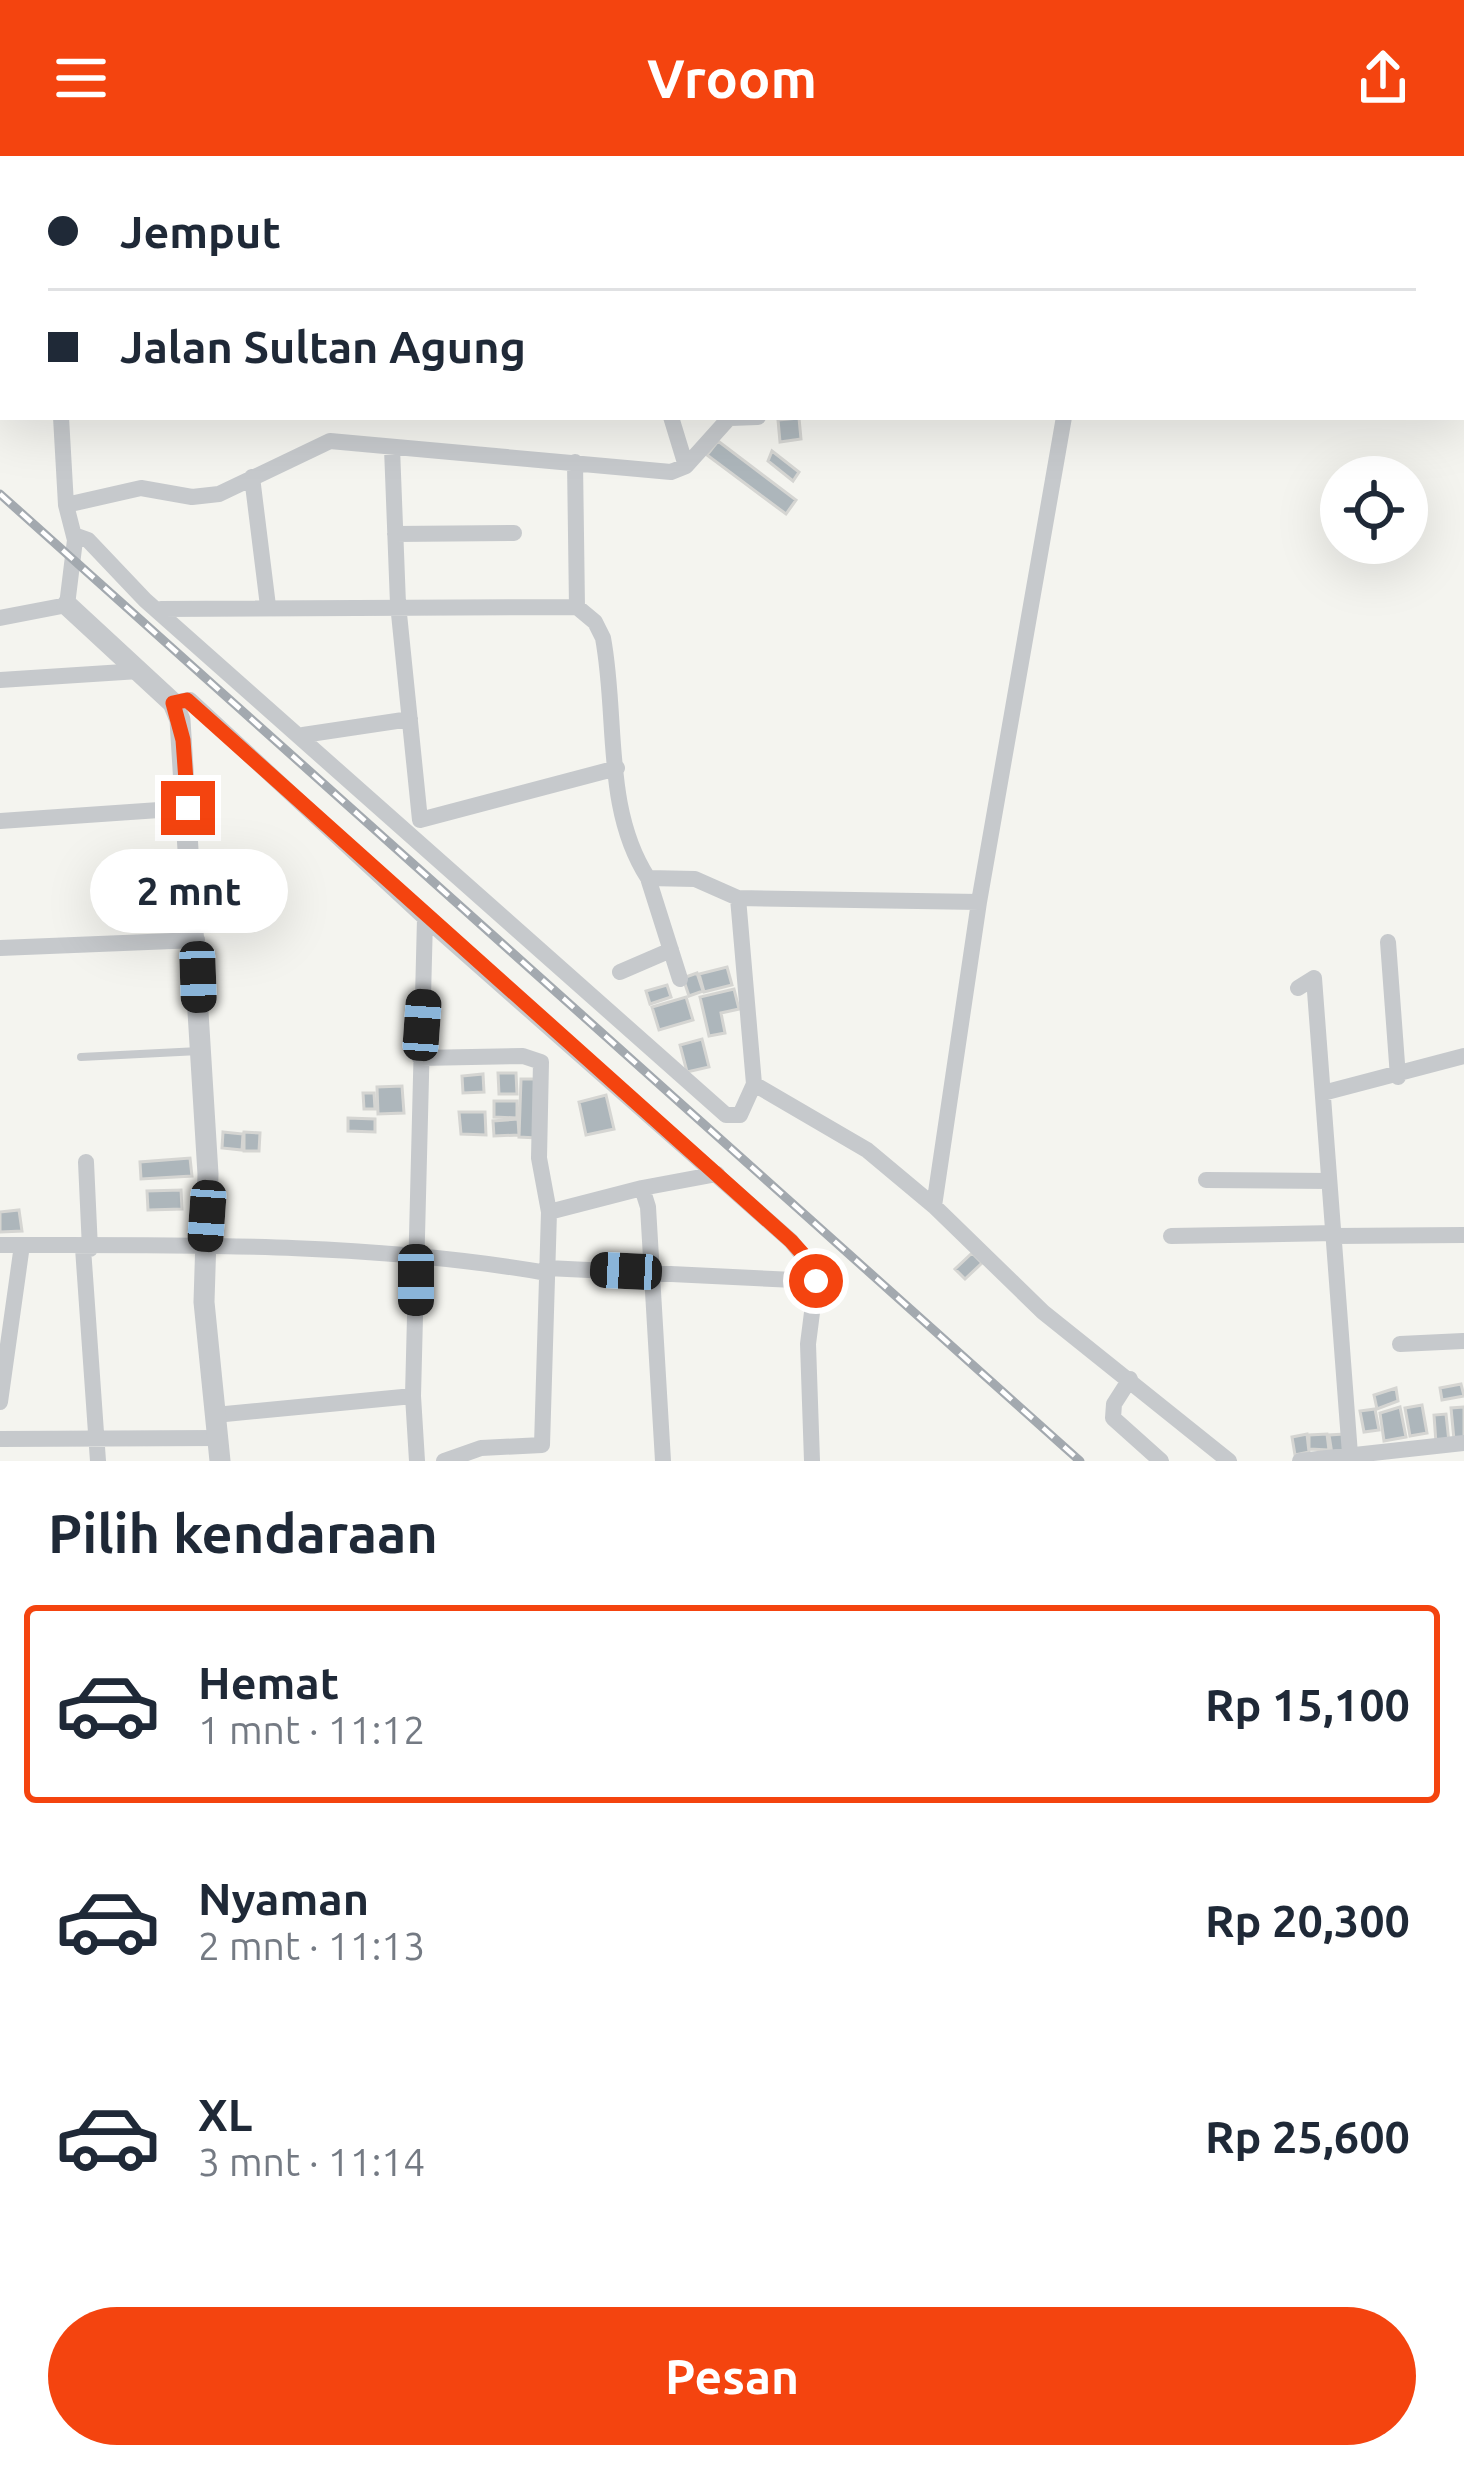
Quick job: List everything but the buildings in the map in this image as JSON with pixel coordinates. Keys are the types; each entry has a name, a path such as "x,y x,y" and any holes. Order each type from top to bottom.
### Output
{"street":[{"path":"62,420 66,505 74,536 67,605"},
{"path":"672,420 686,466"},
{"path":"66,505 140,488 206,496 330,441 671,472 686,466 728,420"},
{"path":"934,1206 979,902 1063,420"},
{"path":"392,448 398,604 422,841"},
{"path":"575,462 577,607"},
{"path":"252,477 268,606"},
{"path":"395,534 514,533"},
{"path":"74,536 88,539 145,600 161,609 726,1115 740,1115 754,1084 737,898"},
{"path":"161,609 398,604 577,607 595,622 603,638 627,846 649,878 680,979"},
{"path":"0,618 67,605"},
{"path":"67,605 173,703 183,740 208,1174 205,1250 220,1461"},
{"path":"0,680 139,671"},
{"path":"173,703 190,700 425,918 809,1261 816,1281 808,1344 812,1461"},
{"path":"303,735 410,719"},
{"path":"420,820 617,768"},
{"path":"0,821 188,808"},
{"path":"649,878 695,879 737,898 979,902"},
{"path":"417,1461 413,1396 425,918"},
{"path":"0,948 197,940"},
{"path":"1388,942 1398,1077"},
{"path":"620,972 671,950"},
{"path":"1298,988 1314,978 1350,1454"},
{"path":"419,1058 523,1056 542,1062 539,1158 549,1212 542,1445 481,1448 444,1461"},
{"path":"1323,1093 1464,1056"},
{"path":"754,1084 867,1150 934,1206 1042,1312 1228,1461"},
{"path":"86,1162 98,1461"},
{"path":"549,1212 717,1174"},
{"path":"1205,1180 1330,1181"},
{"path":"642,1188 663,1461"},
{"path":"1171,1237 1464,1234"},
{"path":"0,1245 486,1262 547,1270 816,1281"},
{"path":"0,1402 3,1352 22,1245"},
{"path":"1400,1344 1464,1343"},
{"path":"1130,1379 1112,1415 1161,1461"},
{"path":"0,1439 98,1438 216,1426 413,1396"},
{"path":"1300,1461 1464,1443"}],"lane":[{"path":"82,1057 200,1051"}],"railway":[{"path":"0,494 1080,1461"}],"route":[{"path":"188,808 183,740 173,703 181,700 190,700 425,918 791,1241 809,1261 816,1281"}]}
